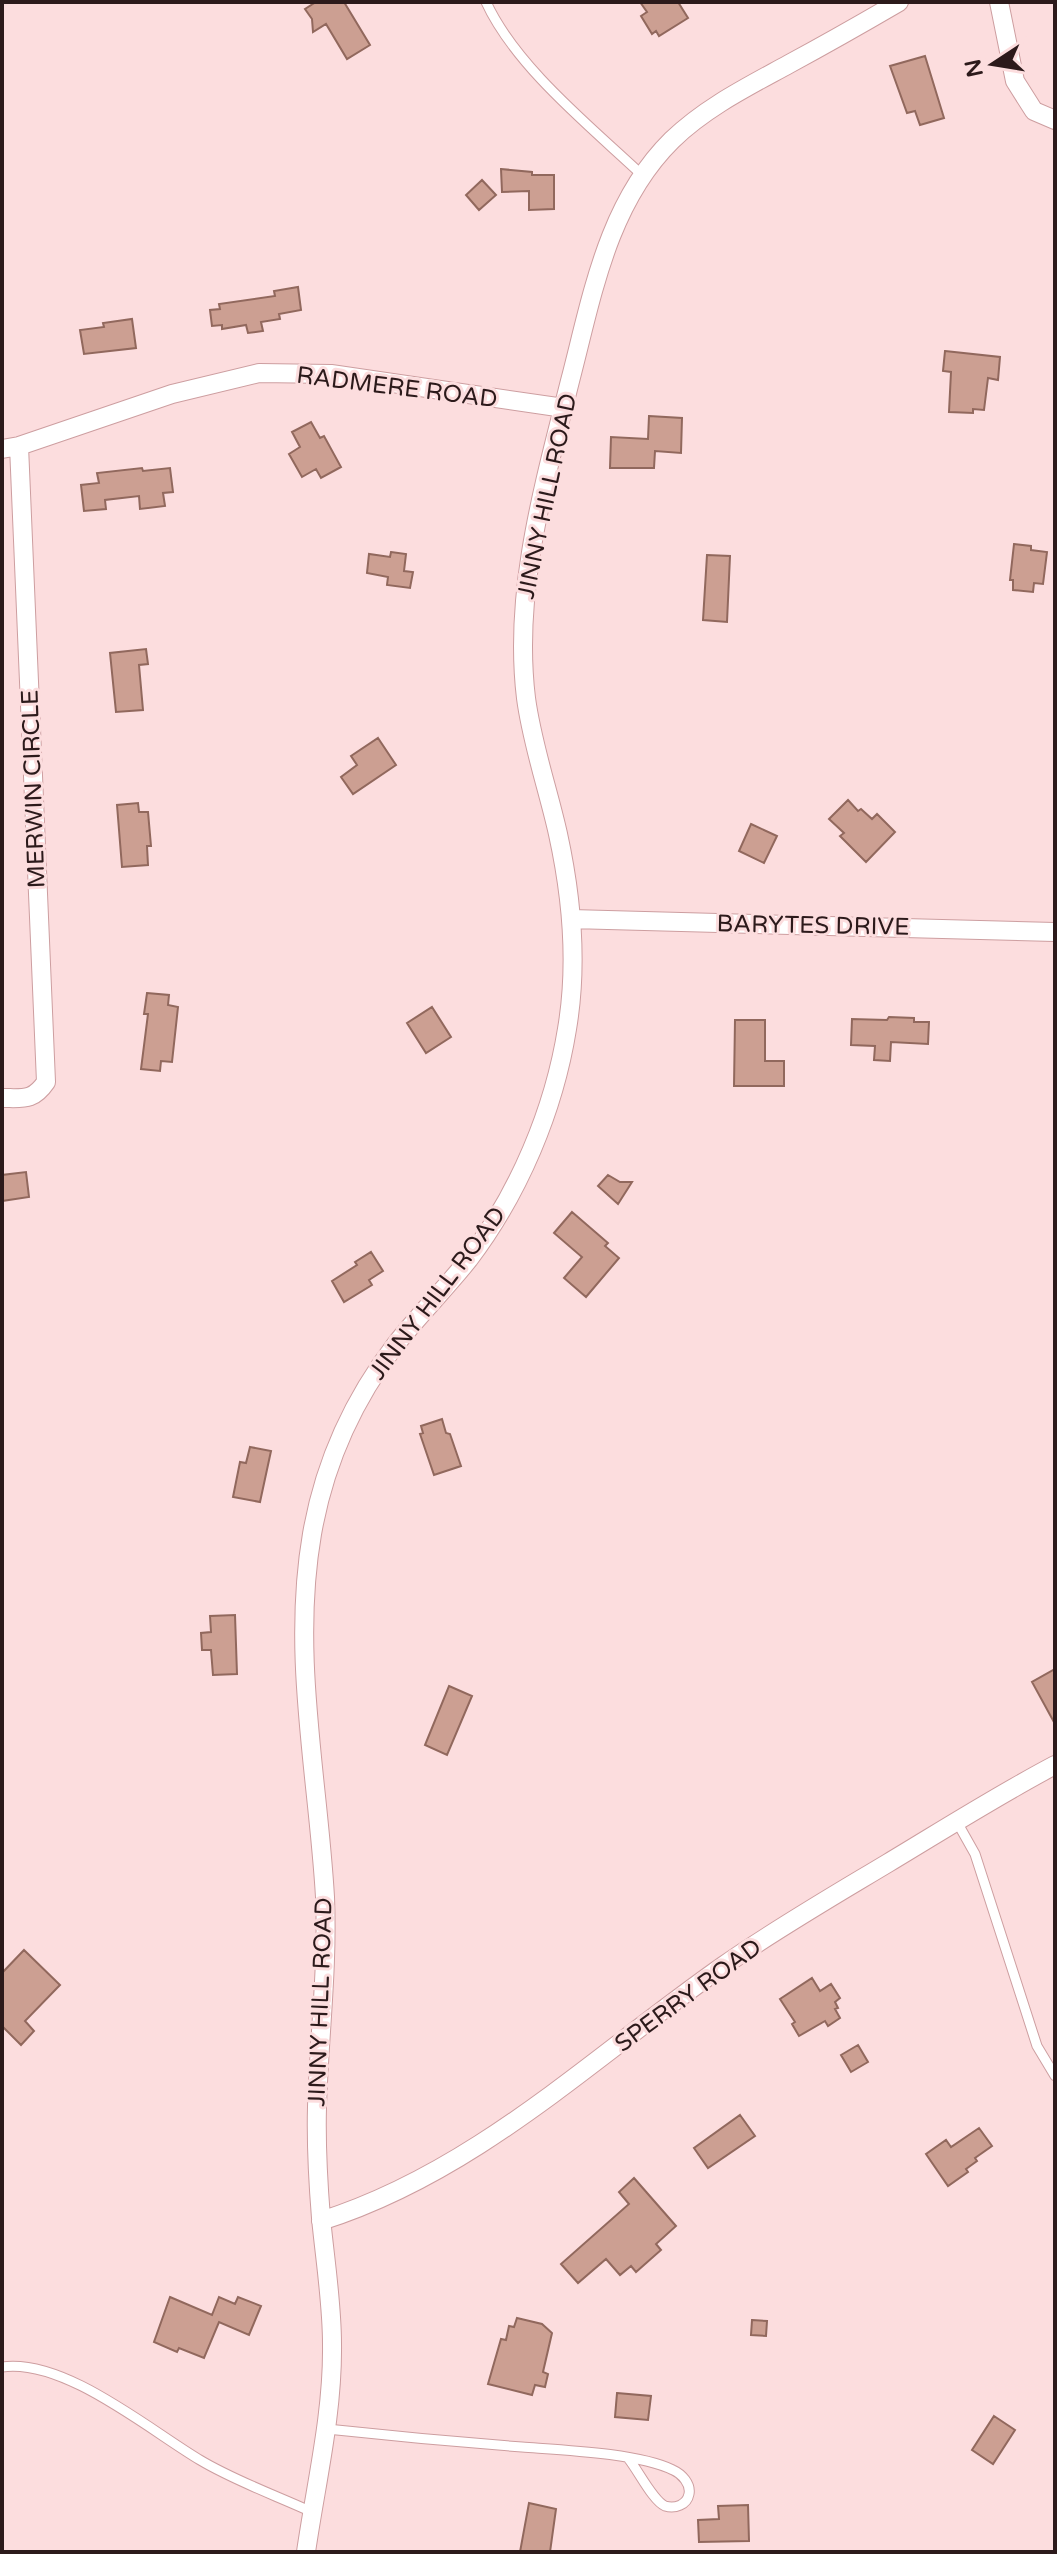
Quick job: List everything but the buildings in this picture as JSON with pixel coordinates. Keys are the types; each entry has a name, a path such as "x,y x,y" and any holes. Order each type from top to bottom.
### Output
{"street":[{"name":"JINNY HILL ROAD","path":"306,2552 327,2429 333,2335 317,2171 317,2107 326,1949 325,1901 305,1676 307,1577 312,1533 329,1466 347,1423 395,1346 470,1258 491,1226 515,1185 540,1128 558,1074 568,1027 572,977 571,919 558,835 529,719 523,670 522,620 534,532 602,260 615,225 642,175 670,142 708,110 899,2"},
{"path":"999,2 1015,81 1034,111 1055,120"},
{"name":"RADMERE ROAD","path":"10,448 172,394 259,373 331,374 564,408"},
{"name":"MERWIN CIRCLE","path":"2,1098 25,1098 38,1093 46,1082 10,448"},
{"name":"BARYTES DRIVE","path":"571,919 1055,932"},
{"name":"SPERRY ROAD","path":"321,2221 374,2203 454,2162 726,1965 821,1903 1055,1765"}],"lane":[{"path":"486,2 492,16 531,68 642,175"},
{"path":"957,1822 975,1854 1037,2046 1055,2076"},
{"path":"2,2367 11,2365 58,2374 143,2422 202,2461 312,2512"},
{"path":"327,2429 628,2458 653,2462 676,2471 687,2482 690,2491 687,2499 680,2506 670,2508 659,2503 628,2458"}]}
